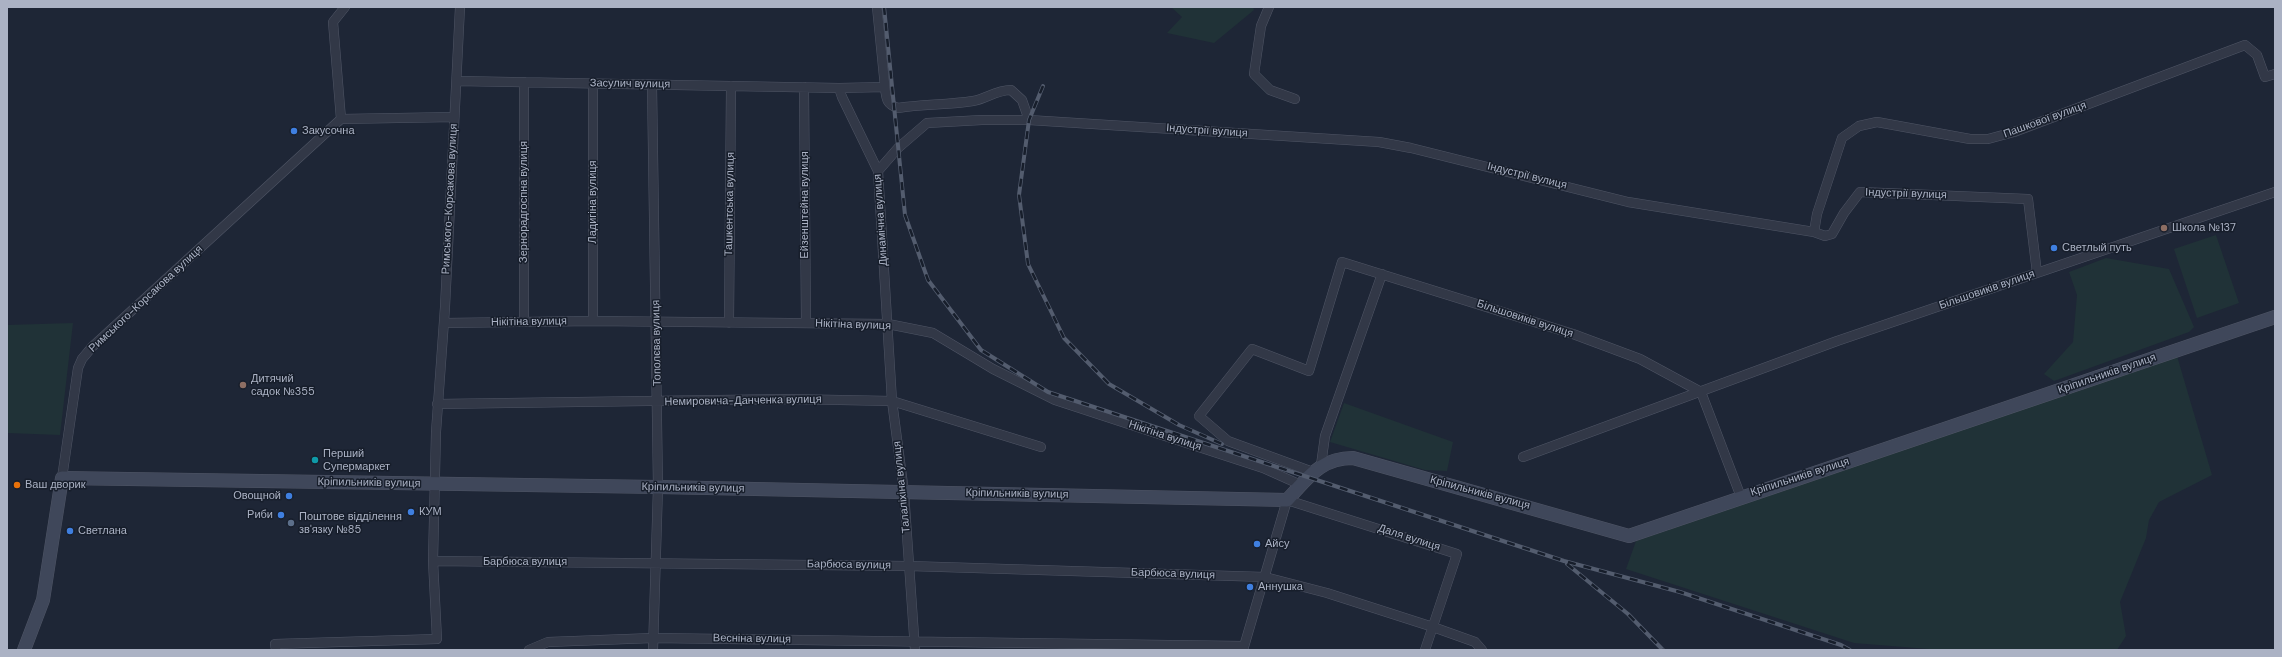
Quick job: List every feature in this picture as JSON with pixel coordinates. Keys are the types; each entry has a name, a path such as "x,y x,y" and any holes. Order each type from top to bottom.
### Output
{"street":[{"path":"341,119 333,22 345,7"},
{"name":"Римського-Корсакова вулиця","path":"276,647 437,639 433,561 434,484 437,404 444,323 460,7"},
{"path":"877,7 886,100 889,105 898,108 966,102 979,100 1001,90 1011,90 1022,100 1029,120"},
{"path":"1269,7 1261,26 1254,74 1270,90 1294,99"},
{"name":"Пашкової вулиця","path":"1814,232 1842,138 1859,126 1877,122 1970,139 1988,139 2014,132 2245,45 2257,55 2266,77 2275,74"},
{"name":"Засулич вулиця","path":"457,81 804,87"},
{"name":"Зернорадгоспна вулиця","path":"524,82 524,322"},
{"name":"Ладигіна вулиця","path":"593,84 593,321"},
{"name":"Тополєва вулиця","path":"652,85 658,402 658,487 653,650"},
{"name":"Ташкентська вулиця","path":"729,323 731,86"},
{"path":"804,87 885,87"},
{"name":"Ейзенштейна вулиця","path":"804,87 806,323"},
{"name":"Динамічна вулиця","path":"839,88 878,171 888,324"},
{"name":"Римського-Корсакова вулиця","path":"24,650 43,600 78,368 82,359 92,347 341,119 454,117"},
{"name":"Індустрії вулиця","path":"878,171 898,148 927,124 1029,120 1379,142 1419,149 1628,202 1814,232 1825,236 1832,234 1860,192 2028,198 2037,273"},
{"name":"Більшовиків вулиця","path":"1523,457 1837,341 2275,192"},
{"name":"Більшовиків вулиця","path":"1317,469 1228,441 1199,416 1252,349 1309,372 1342,262 1573,334 1640,359 1701,392"},
{"path":"1317,469 1326,436 1382,274"},
{"name":"Кріпильників вулиця","path":"62,478 658,487 1287,500 1317,469 1340,458 1353,458 1629,536 2275,317"},
{"name":"Нікітіна вулиця","path":"444,323 593,321 656,323 888,324 933,333 993,369 1055,400 1263,468 1301,486"},
{"name":"Талаліхіна вулиця","path":"888,324 892,401 904,492 915,646"},
{"path":"1701,392 1741,497"},
{"name":"Немировича-Данченка вулиця","path":"437,404 788,399 892,401 1041,447"},
{"path":"1243,648 1287,500"},
{"name":"Даля вулиця","path":"1287,500 1457,554 1425,650"},
{"name":"Барбюса вулиця","path":"433,561 655,562 909,566 1265,577"},
{"path":"1265,577 1327,593 1433,627 1475,642 1482,650"},
{"name":"Весніна вулиця","path":"529,650 548,642 653,638 915,646 1243,648"}],"shaded area":[{"path":"1171,7 1253,7 1254,10 1214,43 1167,33 1182,17"},
{"path":"2216,235 2239,303 2197,318 2174,249"},
{"path":"2106,258 2169,269 2194,327 2189,332 2054,381 2044,374 2073,342 2077,295 2069,272"},
{"path":"73,323 60,435 7,433 7,325"},
{"path":"2177,356 2212,475 2159,502 2149,520 2146,538 2120,602 2126,636 2117,650 1941,650 1854,643 1626,569 1636,541"},
{"path":"1344,403 1453,442 1447,471 1425,470 1330,442"}],"railway":[{"path":"884,7 905,215 928,280 981,350 1048,392 1564,561 1680,592 1841,645 1850,650"},
{"path":"1043,86 1029,120 1019,195 1028,264 1064,338 1109,384 1179,425 1222,444"},
{"path":"1567,564 1628,614 1663,650"}],"place":[{"name":"Закусочна","path":"294,131"},
{"name":"Школа №137","path":"2164,228"},
{"name":"Светлый путь","path":"2054,248"},
{"name":"Дитячий садок №355","path":"243,385"},
{"name":"Перший Супермаркет","path":"315,460"},
{"name":"Ваш дворик","path":"17,485"},
{"name":"Овощной","path":"289,496"},
{"name":"КУМ","path":"411,512"},
{"name":"Риби","path":"281,515"},
{"name":"Поштове відділення зв'язку №85","path":"291,523"},
{"name":"Светлана","path":"70,531"},
{"name":"Айсу","path":"1257,544"},
{"name":"Аннушка","path":"1250,587"}]}
